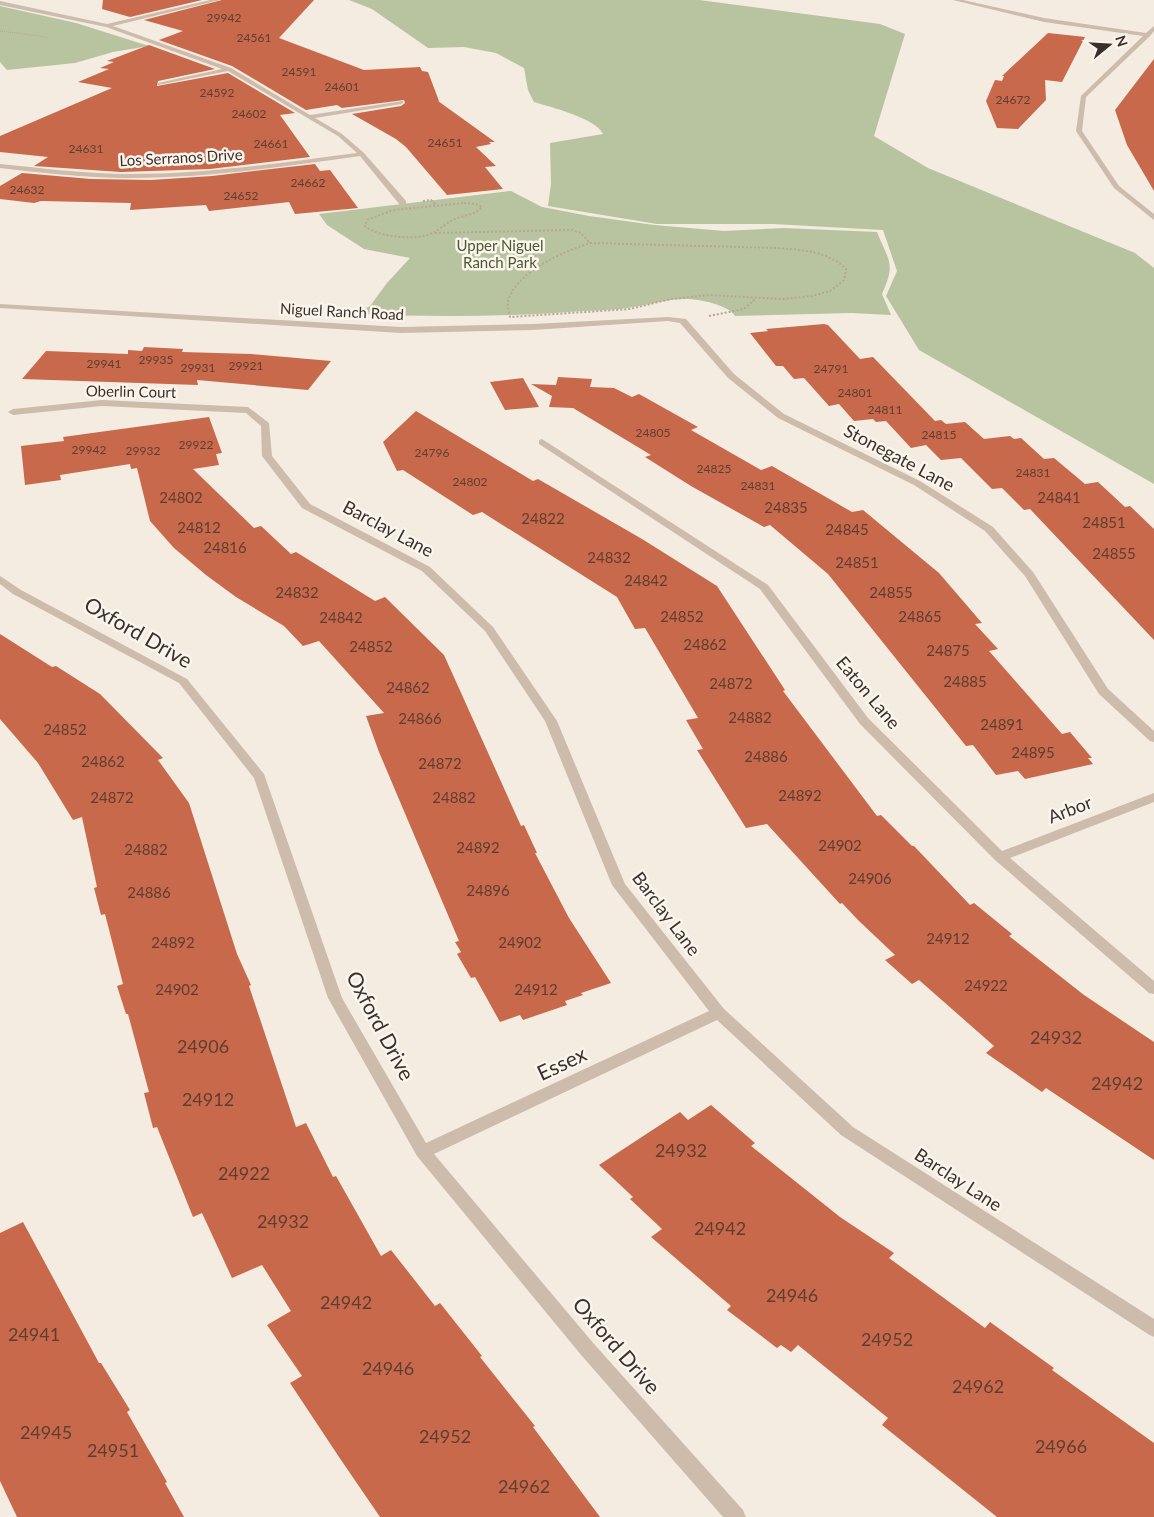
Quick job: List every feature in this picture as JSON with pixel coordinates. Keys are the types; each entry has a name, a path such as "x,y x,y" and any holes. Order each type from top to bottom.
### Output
{"street":[{"path":"107,26 217,0"},
{"path":"956,0 1044,20 1148,35"},
{"path":"0,3 107,26 229,70 340,135 362,154 403,203"},
{"path":"1154,28 1084,97 1079,131 1116,187 1154,218"},
{"path":"160,84 229,70"},
{"path":"308,117 401,102"},
{"name":"Los Serranos Drive","path":"0,166 79,174 189,175 362,154"},
{"name":"Niguel Ranch Road","path":"0,306 401,330 524,328 668,319 683,321"},
{"name":"Stonegate Lane","path":"683,321 731,376 781,416 917,483 989,529 1029,574 1103,691 1154,738"},
{"name":"Oberlin Court","path":"13,412 102,402 248,410"},
{"name":"Barclay Lane","path":"248,410 266,425 267,456 306,506 426,569 489,629 551,722 619,885 719,1013 847,1131 1154,1329"},
{"name":"Eaton Lane","path":"542,442 764,587 864,721 1000,857 1154,989"},
{"name":"Oxford Drive","path":"0,578 17,592 183,682 260,777 335,998 423,1152 588,1350 736,1517"},
{"name":"Arbor","path":"1000,857 1154,797"},
{"name":"Essex","path":"423,1152 719,1013"}],"path":[{"path":"435,232 445,224 478,212 482,207 464,202 393,210 367,220 365,226 368,230 387,236 422,236 435,232 563,229 581,233 590,242"},
{"path":"590,242 617,245 778,248 807,251 829,257 839,262 846,269 844,280 830,291 812,296 782,299 756,298 709,295 686,297 630,309 510,317 507,304 516,285 540,266 573,248 590,242"},
{"path":"683,321 744,309 756,298"}],"green space":[{"path":"349,0 699,0 880,24 905,34 874,136 928,168 1135,253 1154,268 1154,484 919,350 886,296 897,271 883,230 773,224 657,224 548,206 551,184 550,143 603,134 599,128 572,114 534,102 528,90 524,68 496,53 464,47 428,48 372,9"},
{"path":"0,6 76,23 149,46 113,52 75,63 7,70 0,62"},
{"name":"Upper Niguel Ranch Park","path":"511,191 542,207 654,225 724,231 784,228 877,232 888,257 890,269 882,294 891,315 851,313 735,316 727,309 706,301 686,299 621,309 527,314 441,316 355,314 370,306 387,283 410,258 364,249 327,225 319,214"}],"building":[{"path":"103,0 202,0 130,17 102,9"},
{"path":"222,0 314,0 279,38 364,70 420,67 422,71 428,72 438,101 495,142 489,142 491,144 476,147 496,166 485,167 503,189 447,195 406,147 396,139 352,114 401,106 405,103 404,100 342,108 337,105 306,110 232,66 159,40 183,31 144,20"},
{"path":"1048,33 1085,37 1062,82 1045,80 1046,100 1018,129 997,128 986,101 995,80 1002,81 1004,76 1002,76"},
{"path":"149,45 215,69 158,81 157,86 228,73 295,113 280,115 310,157 210,169 121,172 34,166 48,157 0,152 0,136 112,88 78,82 109,69 100,68 114,62 107,61"},
{"path":"1154,59 1154,191 1127,145 1115,110"},
{"path":"315,164 320,171 330,170 358,208 295,214 289,202 209,211 206,205 130,210 131,203 41,201 34,203 0,199 0,186 22,173 91,179 151,180 212,176"},
{"path":"828,325 860,359 873,357 935,421 941,420 946,424 965,422 984,439 1010,436 1014,439 1021,438 1044,459 1054,458 1085,484 1098,482 1125,507 1130,506 1154,529 1154,640 1030,509 1024,510 1002,488 992,489 961,458 941,460 926,445 911,448 886,421 876,422 873,419 854,421 839,404 829,406 804,378 794,379 783,366 776,366 750,333 768,331 766,329"},
{"path":"144,347 183,349 182,352 251,354 331,361 308,390 197,380 198,385 22,379 46,351 128,354 128,350 142,351"},
{"path":"558,377 592,379 590,387 614,388 632,397 639,394 698,427 691,430 761,470 772,466 852,512 863,510 939,573 982,623 975,624 998,649 989,651 1062,734 1070,732 1092,758 1088,758 1093,764 1025,779 1018,771 996,775 973,745 966,746 828,574 770,525 764,527 691,486 645,457 651,455 573,408 549,407 552,396 531,384 556,385"},
{"path":"523,378 539,407 505,410 490,382"},
{"path":"416,411 533,481 538,479 642,539 717,586 785,690 783,691 877,816 881,815 914,846 970,905 974,903 1012,934 1009,936 1084,995 1154,1042 1154,1160 1046,1088 1042,1092 986,1053 994,1046 919,980 912,984 885,960 895,955 842,903 840,904 767,824 746,828 697,750 703,749 686,720 698,718 645,628 635,629 617,597 482,512 473,515 403,470 397,471 383,442"},
{"path":"209,417 222,453 216,454 219,465 193,469 254,528 261,526 291,554 296,552 375,601 385,597 444,655 521,826 524,825 537,853 535,853 569,918 611,983 581,993 583,995 565,1001 567,1005 523,1020 520,1015 500,1022 475,977 471,978 457,954 461,952 455,942 459,941 379,752 366,716 384,713 319,641 303,646 284,626 236,597 174,548 150,521 137,468 131,469 130,464 60,475 61,480 25,485 21,446 64,441 63,437"},
{"path":"0,634 52,667 56,666 100,694 163,758 158,760 189,803 237,954 251,985 249,986 296,1127 306,1123 333,1177 336,1176 381,1256 391,1250 435,1306 440,1303 535,1426 533,1427 600,1517 380,1517 339,1457 290,1383 302,1376 267,1325 291,1311 262,1265 232,1278 202,1213 193,1217 157,1127 153,1128 144,1093 149,1092 128,1014 126,1014 117,986 123,984 105,914 101,915 94,888 97,887 82,817 73,820 38,763 0,719"},
{"path":"711,1105 755,1143 751,1146 840,1217 894,1253 889,1258 985,1328 990,1322 1054,1368 1052,1370 1154,1443 1154,1517 997,1517 882,1425 888,1418 798,1345 791,1352 781,1345 777,1348 727,1310 731,1306 651,1237 662,1229 630,1199 633,1197 599,1165 680,1112 688,1120"},
{"path":"23,1222 99,1363 101,1363 130,1410 127,1412 167,1482 165,1483 184,1517 17,1517 0,1481 0,1233"}]}
